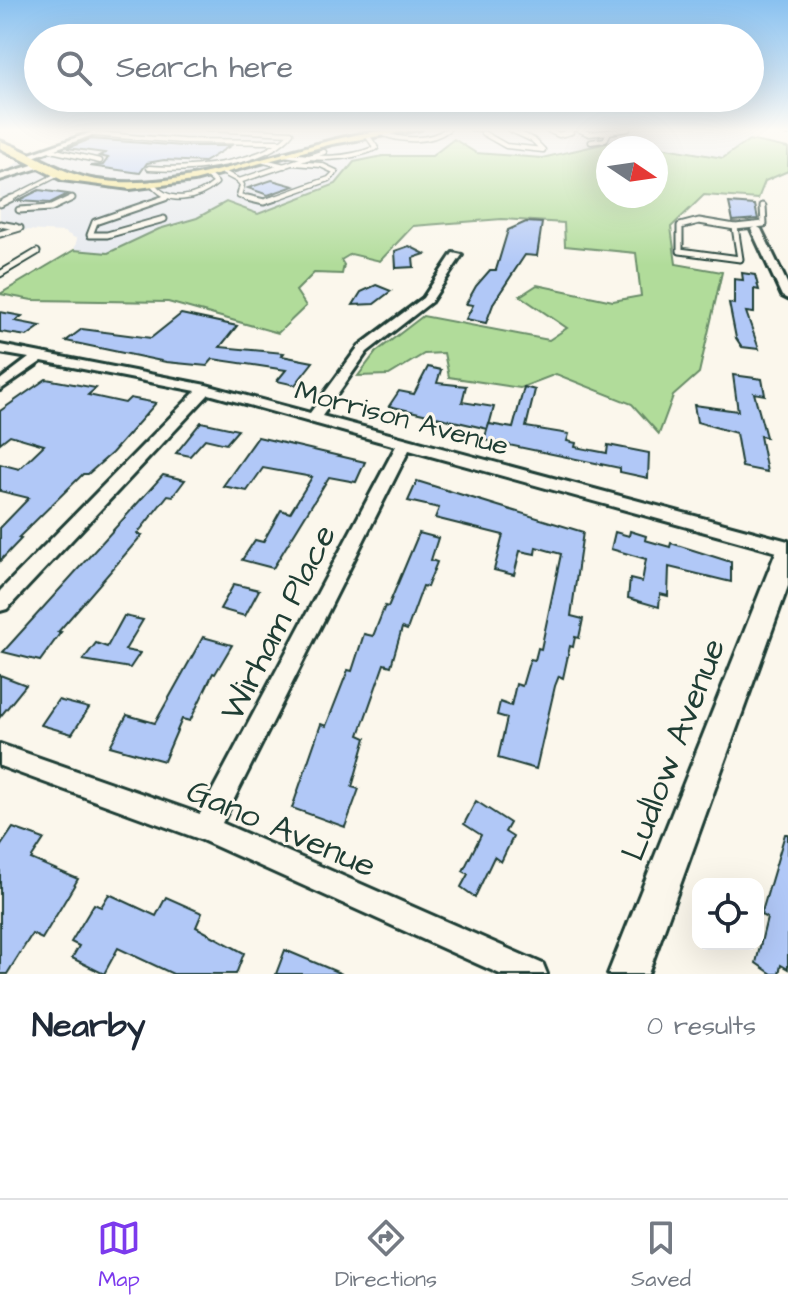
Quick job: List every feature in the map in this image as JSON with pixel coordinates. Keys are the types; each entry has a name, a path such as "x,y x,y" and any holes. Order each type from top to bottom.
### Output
{"main road":[{"path":"61,174 104,183 152,183 216,174"},
{"name":"Ludlow Avenue","path":"628,974 785,566"}],"street":[{"path":"756,229 788,296"},
{"path":"312,420 363,349 427,300 457,255"},
{"name":"Morrison Avenue","path":"0,349 206,389 404,445 785,566"},
{"path":"0,386 40,356"},
{"path":"0,603 206,389"},
{"name":"Wirham Place","path":"206,829 404,445"},
{"name":"Gano Avenue","path":"0,755 206,829 533,974"}],"lane":[{"path":"0,204 58,174"},
{"path":"227,174 242,185 239,196 264,202 329,179 334,174"},
{"path":"239,181 251,174"},
{"path":"164,219 107,235 90,235 91,227 102,218 167,197 204,192 216,183 208,176"},
{"path":"152,183 156,191 167,197"},
{"path":"19,210 51,208 72,198"},
{"path":"735,226 740,259 680,251 680,226 688,221 735,226 756,229 764,224 763,206"},
{"path":"0,224 20,228 0,234"},
{"path":"0,274 37,252"}],"shaded area":[{"path":"2,174 344,174 336,184 258,215 225,202 197,218 159,229 108,253 74,250 77,239 64,232 26,230 0,238"}],"green space":[{"path":"344,174 596,174 596,208 668,208 668,174 780,174 765,181 758,199 704,195 671,227 676,264 722,272 699,373 673,396 659,434 632,404 556,374 520,388 449,377 444,353 424,354 389,375 358,376 376,352 423,316 549,340 567,328 520,296 537,285 613,301 641,296 636,253 565,246 564,223 502,219 413,226 380,261 351,254 341,260 344,265 342,274 314,273 296,291 306,306 278,333 168,302 32,300 0,294 74,250 108,253 159,229 197,218 226,202 258,214 336,184"}],"building":[{"path":"272,180 294,186 268,195 248,188"},
{"path":"39,190 68,194 50,203 17,201"},
{"path":"729,203 755,205 758,219 733,221"},
{"path":"526,222 542,223 537,256 525,255 494,302 486,323 466,319 473,305 466,304 490,270 496,270 508,230"},
{"path":"409,246 425,254 413,258 414,267 396,268 395,251"},
{"path":"742,273 755,275 759,290 754,289 754,313 746,312 759,349 742,347 736,338 729,303 734,304 734,279 743,280"},
{"path":"376,285 391,291 374,304 353,305 361,292"},
{"path":"0,312 22,316 15,321 41,326 27,336 0,332"},
{"path":"181,314 237,326 220,347 284,353 282,356 313,362 295,385 277,381 286,370 213,359 207,366 166,362 66,341 82,329 151,338"},
{"path":"428,367 441,370 437,383 466,386 462,402 494,407 488,429 389,406 399,391 414,394"},
{"path":"733,375 762,379 765,395 754,393 766,437 760,436 767,472 742,467 736,433 697,422 694,405 738,411"},
{"path":"46,379 96,388 88,395 125,403 130,398 156,403 112,453 88,474 83,474 18,538 21,539 0,561 0,528 29,498 0,491 0,464 19,469 44,445 10,435 0,443 0,411"},
{"path":"524,387 535,390 526,427 569,434 567,441 576,443 575,447 607,453 608,445 649,453 648,478 620,472 620,468 484,440 489,424 513,428"},
{"path":"201,422 238,430 226,444 205,439 190,456 176,453"},
{"path":"258,437 365,462 356,482 329,477 273,568 242,560 255,540 263,542 281,510 290,513 312,477 263,468 247,491 223,486"},
{"path":"163,475 185,480 173,496 168,495 137,534 142,535 58,632 61,632 40,661 3,652"},
{"path":"417,481 583,532 571,616 583,619 579,638 575,637 573,647 570,646 563,678 559,676 555,686 536,769 498,758 507,718 497,715 500,702 511,706 516,684 522,686 530,659 535,660 538,648 541,649 561,554 536,547 535,554 520,551 514,575 494,570 503,535 435,518 439,508 408,501"},
{"path":"630,531 646,536 645,540 670,547 671,543 731,562 731,582 669,567 668,596 660,594 659,607 628,598 630,579 642,582 646,559 611,549 615,532 629,536"},
{"path":"419,533 438,538 431,560 437,562 427,587 423,586 407,630 402,628 391,666 384,664 359,735 366,738 352,787 359,789 345,827 292,808 321,724 326,726 348,670 352,671 364,634 373,636 385,606 388,607"},
{"path":"234,584 259,590 245,616 220,609"},
{"path":"124,616 143,620 125,650 140,653 130,668 83,660 96,643 107,647"},
{"path":"203,637 232,645 213,673 190,721 182,719 164,761 110,746 127,715 155,723"},
{"path":"0,675 26,685 0,717"},
{"path":"58,700 89,708 72,734 41,725"},
{"path":"476,801 510,823 505,832 513,837 501,862 494,857 475,897 461,887 468,874 463,871 481,835 464,824"},
{"path":"13,828 44,839 31,859 78,879 42,939 32,934 7,974 0,974 0,847"},
{"path":"785,834 788,834 788,969 781,965 779,974 772,974 756,963 759,950 764,950 767,918 764,916 764,905"},
{"path":"109,894 156,916 166,897 202,913 196,927 244,953 236,974 173,974 118,948 104,974 72,958 79,946 71,942 94,904 101,907"},
{"path":"285,950 342,974 276,974"}]}
